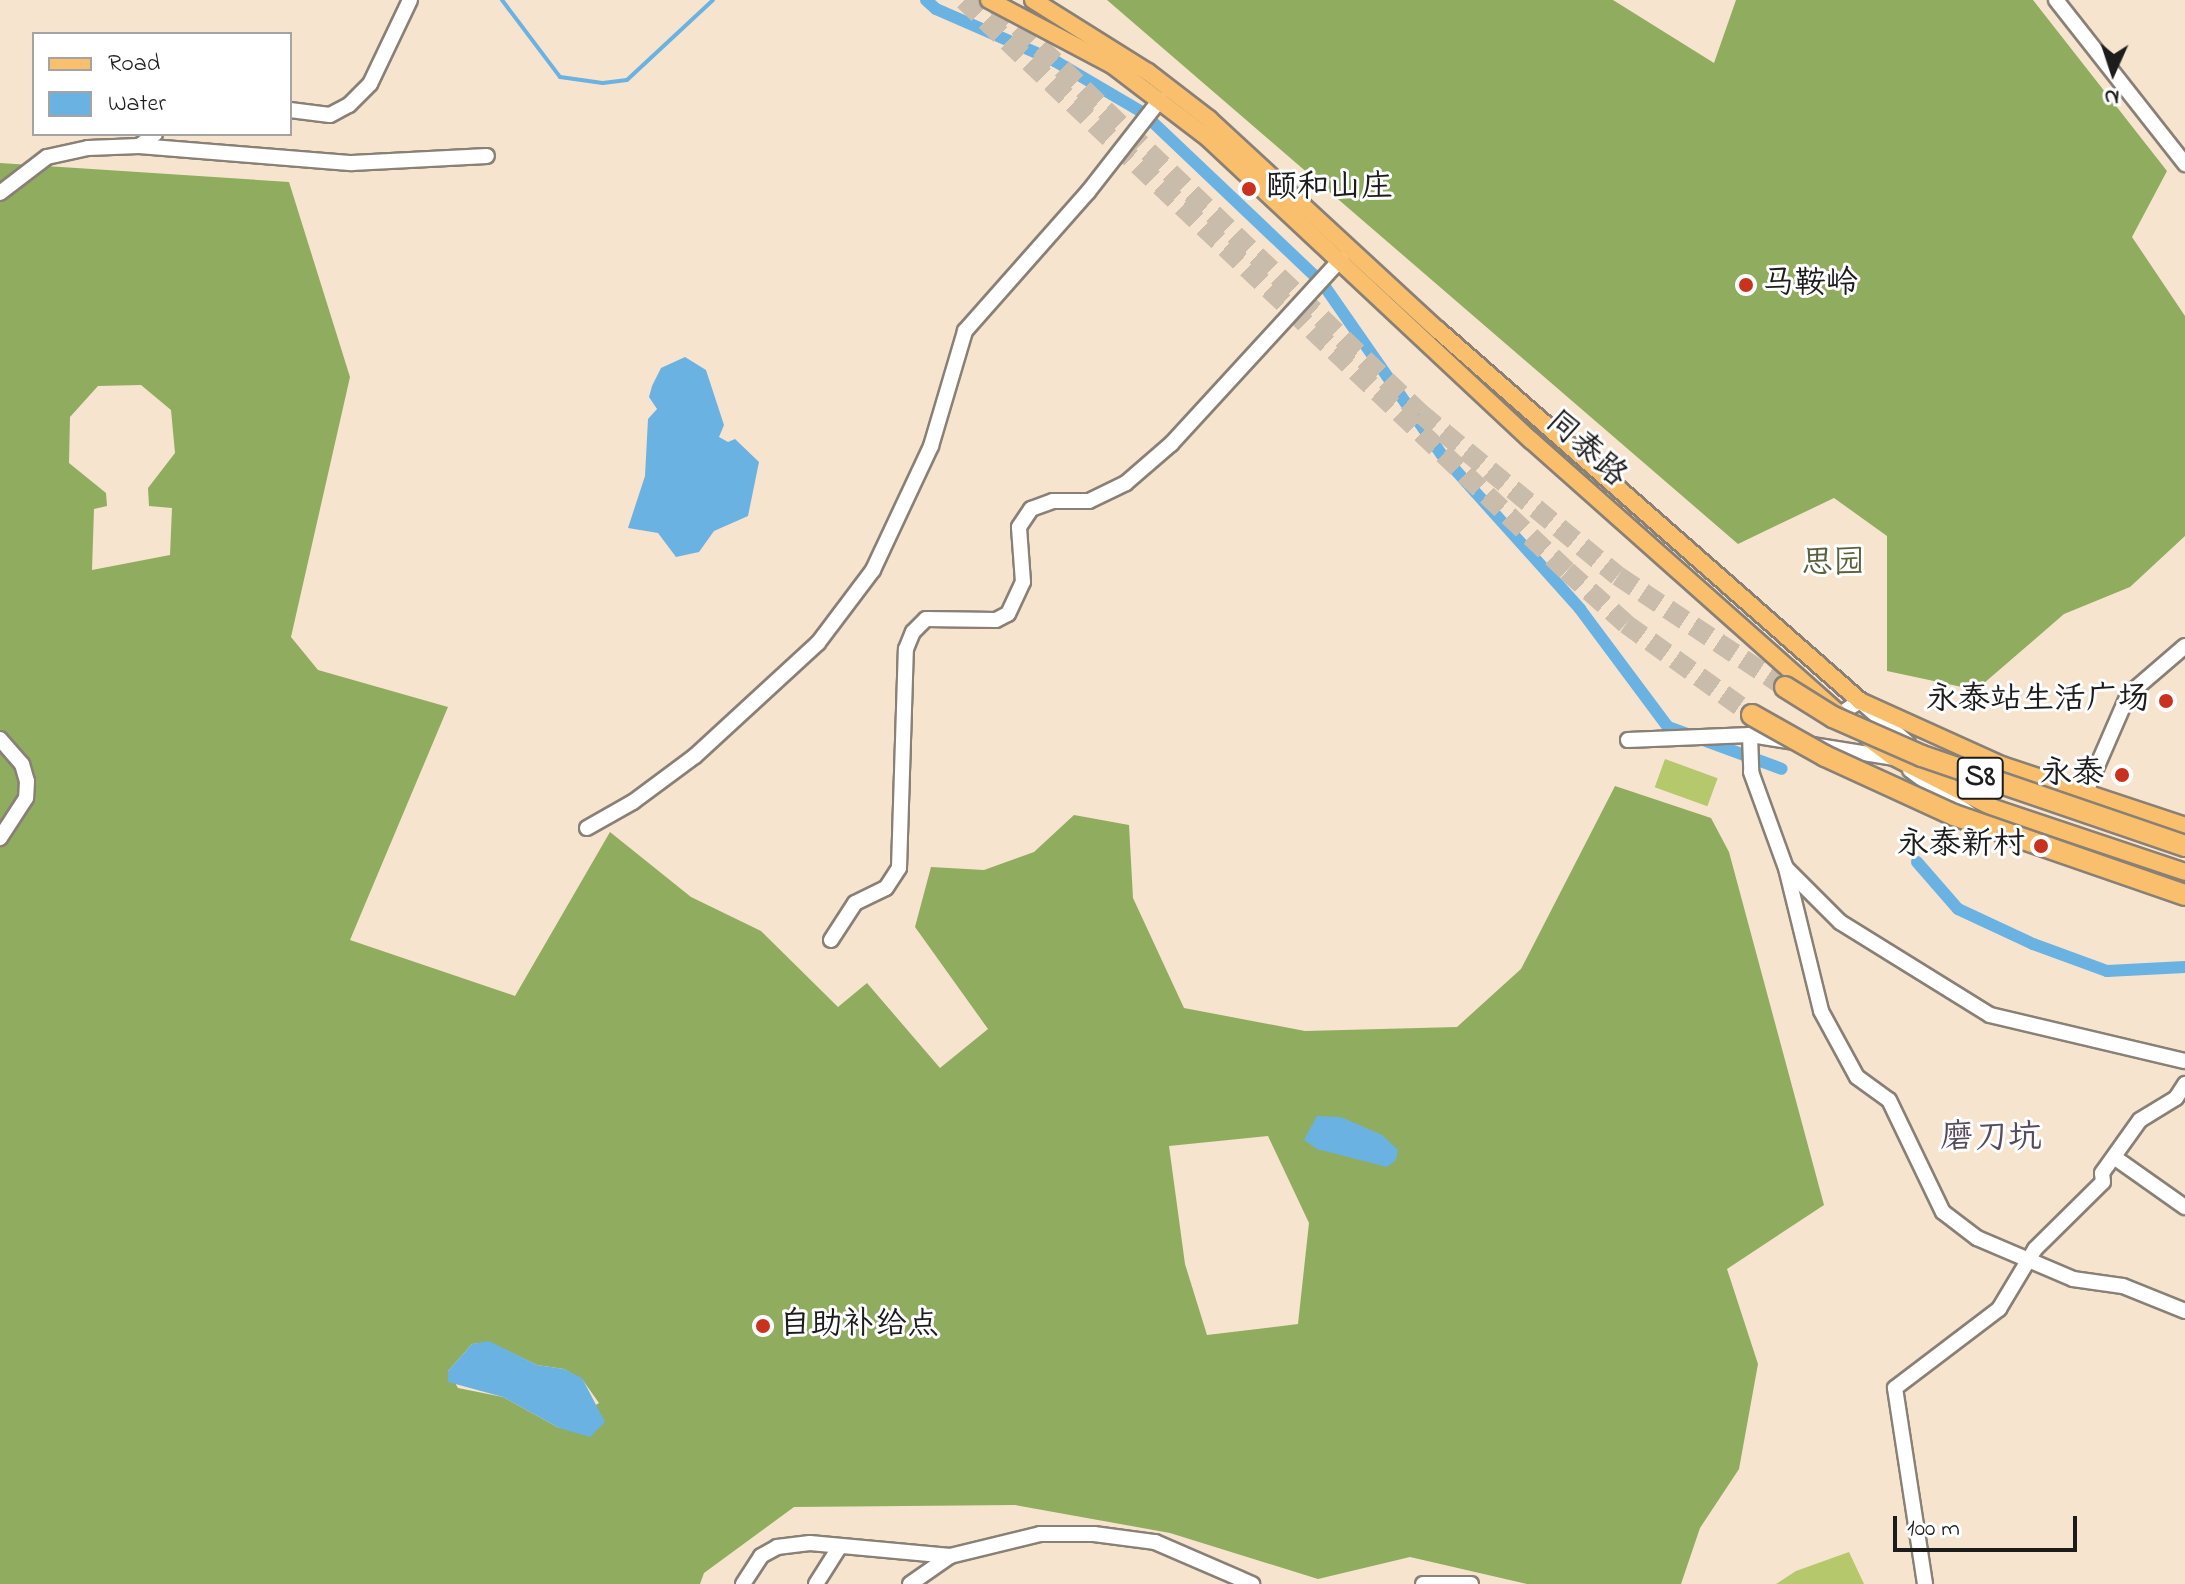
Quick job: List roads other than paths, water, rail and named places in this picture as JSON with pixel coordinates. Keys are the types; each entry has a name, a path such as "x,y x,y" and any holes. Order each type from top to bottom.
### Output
{"highway":[{"name":"S8","path":"1785,687 1833,717 1932,760 2185,846"},
{"name":"S8","path":"1751,725 1954,815 2185,895"}],"main road":[{"name":"同泰路","path":"989,0 1112,65 1160,100 1341,259 1496,408 1840,714 1892,756 1994,808 2185,872"},
{"name":"同泰路","path":"1033,0 1135,63 1209,119 1438,330 1860,701 1913,722 2002,765 2185,826"},
{"path":"1892,756 1898,731 1913,722"}],"street":[{"path":"292,110 330,115 349,105 370,84 410,0"},
{"path":"2056,0 2185,164"},
{"path":"587,828 633,802 695,756 818,643 873,570 931,446 965,331 1088,192 1160,100"},
{"path":"139,146 152,136"},
{"path":"0,193 47,157 88,148 139,146 366,164 487,156"},
{"path":"831,940 855,903 886,888 899,868 906,649 913,632 926,619 996,620 1008,614 1023,582 1019,527 1031,509 1053,501 1089,501 1126,483 1171,444 1341,259"},
{"path":"2085,794 2128,695 2185,646"},
{"path":"1840,714 1860,701 1896,735 1962,772 2120,824 2185,834"},
{"path":"1751,725 1747,756 1786,868 1821,1011 1857,1077 1889,1100 1943,1212 1977,1238 2073,1279 2123,1286 2185,1311"},
{"path":"1628,740 1719,737 1751,725 1892,756"},
{"path":"0,739 22,764 27,781 26,798 0,838"},
{"path":"1786,868 1840,922 1990,1015 2185,1061"},
{"path":"1925,1584 1895,1388 1999,1309 2028,1258 2103,1182 2102,1173 2140,1120 2176,1098 2185,1084"},
{"path":"2114,1157 2185,1207"},
{"path":"743,1584 761,1556 777,1547 840,1546 950,1556 1040,1534 1094,1534 1155,1542 1252,1584"},
{"path":"816,1584 840,1546"},
{"path":"910,1584 950,1556"},
{"path":"1423,1584 1471,1584"}],"water":[{"path":"685,357 706,370 724,425 719,437 728,442 735,439 759,462 748,516 714,531 699,552 676,557 658,533 628,528 645,476 648,419 657,409 649,397 652,386 661,368"},
{"path":"1317,1116 1341,1117 1382,1135 1398,1150 1396,1160 1387,1167 1317,1149 1304,1140"},
{"path":"489,1341 537,1365 564,1369 582,1378 605,1422 590,1437 559,1428 503,1397 448,1382 448,1371 472,1344"}],"waterway":[{"path":"502,0 560,77 603,83 627,80 713,0"},
{"path":"926,0 936,9 1055,61 1142,112 1323,284 1442,455 1580,609 1668,727 1782,769"},
{"path":"1917,862 1958,909 2033,944 2107,971 2185,967"}],"tunnel":[{"path":"964,0 1567,571 1626,624 1752,715"},
{"path":"997,6 1420,413 1618,576 1785,687"}],"place":[{"name":"颐和山庄","path":"1249,189"},
{"name":"马鞍岭","path":"1746,285"},
{"name":"永泰站生活广场","path":"2166,701"},
{"name":"永泰","path":"2122,775"},
{"name":"永泰新村","path":"2041,846"},
{"name":"自助补给点","path":"763,1326"}],"district":[{"name":"磨刀坑","path":"1991,1140"}],"park label":[{"name":"思园","path":"1833,565"}]}
